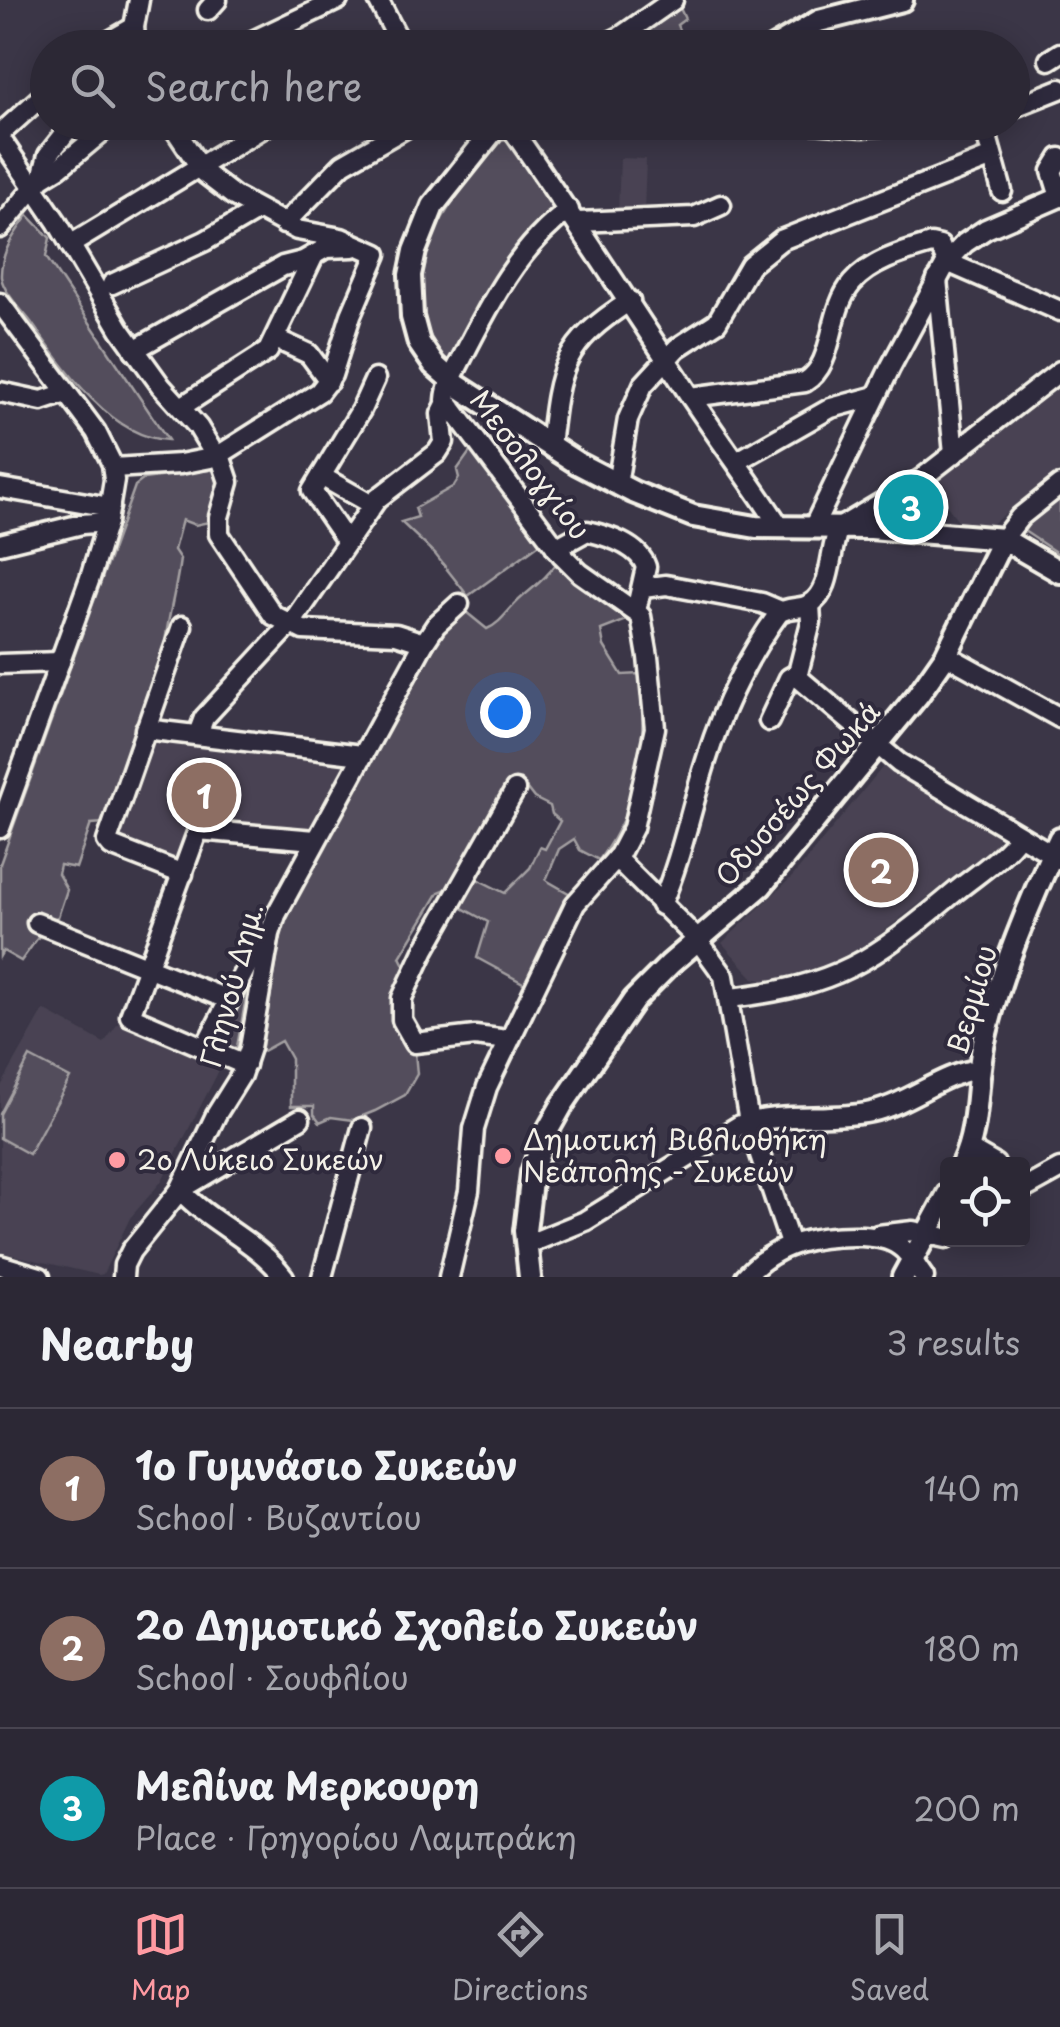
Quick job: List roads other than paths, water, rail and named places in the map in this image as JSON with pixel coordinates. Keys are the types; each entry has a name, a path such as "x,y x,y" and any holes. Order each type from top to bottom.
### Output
{"street":[{"path":"134,30 139,0"},
{"path":"276,30 338,0"},
{"path":"378,0 393,30"},
{"path":"631,30 673,0"},
{"path":"804,30 852,6 902,0"},
{"path":"129,30 134,27"},
{"path":"1030,100 1060,88"},
{"path":"30,108 0,136 38,182 70,246 134,350 218,456 229,482 219,517 219,534 268,608 290,626 323,634 396,634 424,643"},
{"path":"38,182 48,155 60,140"},
{"path":"0,228 38,182 92,140"},
{"path":"113,468 180,464 218,456 318,392 329,381 350,314 377,254 341,238 303,232 258,210 224,189 199,166 182,140"},
{"path":"70,246 243,140"},
{"path":"284,224 342,164 384,140"},
{"name":"Μεσολογγίου","path":"485,140 439,196 426,222 412,262 410,304 416,335 428,358 451,380 447,402 512,484 556,548 580,573 636,611"},
{"path":"520,140 780,528"},
{"path":"988,140 1002,191"},
{"path":"617,484 633,405 648,378 666,358 716,322 740,279 769,248 992,157"},
{"path":"814,528 876,396 942,271 965,243 986,229 1060,197 1052,170 1060,158"},
{"path":"722,205 691,218 573,216 542,232 509,275 451,380 550,446 617,484 693,516 742,526 888,530 1003,539 1060,572"},
{"path":"112,284 206,240 258,210"},
{"path":"691,398 805,382 820,370 833,316 853,281 878,263 931,244 943,250 954,454"},
{"path":"134,350 283,266 326,248 355,246"},
{"path":"180,407 256,361 276,339 314,255"},
{"path":"942,271 1060,311"},
{"path":"550,446 559,378 572,349 598,322 630,301"},
{"path":"0,303 96,432 113,468 109,514 60,662 6,790 2,819"},
{"path":"276,339 309,354 329,381"},
{"path":"643,588 666,584 762,603 781,611 810,604 821,592 839,528 954,454 1060,370"},
{"path":"346,542 312,495 375,379"},
{"path":"0,392 42,401 66,393"},
{"path":"738,461 831,408 876,396"},
{"path":"198,734 204,718 290,626 372,506 439,450 444,439 441,414 447,402"},
{"path":"321,476 372,506"},
{"path":"1003,539 1020,517 1060,485"},
{"path":"0,488 109,514"},
{"path":"887,499 888,530"},
{"path":"0,544 109,514"},
{"path":"449,1277 468,1198 475,1125 508,1040 575,904 616,858 633,828 654,738 648,657 643,622 636,611 643,588 644,559 617,541 585,531 556,548"},
{"name":"Οδυσσέως Φωκά","path":"530,1277 526,1245 532,1172 555,1117 634,1000 778,868 918,696 946,655 1003,539"},
{"name":"Γληνού Δημ.","path":"123,1277 130,1251 180,1190 245,1065 276,914 424,643 436,624 459,604"},
{"path":"799,675 811,622 810,604"},
{"path":"661,905 724,711 750,659 781,611"},
{"path":"182,626 106,841 183,874"},
{"path":"946,655 1060,718"},
{"path":"0,664 60,662"},
{"path":"769,721 789,678 799,675"},
{"path":"799,675 899,763 1020,836 1058,850"},
{"path":"145,729 362,756"},
{"path":"508,1040 482,1036 418,1044 406,1031 400,1008 425,949 514,790"},
{"path":"245,1065 130,1016 199,829 316,840"},
{"path":"728,998 808,985 854,968 907,932 1020,836"},
{"name":"Βερμίου","path":"966,1156 986,1034 1058,850"},
{"path":"616,858 698,940 724,976 749,1122 790,1244"},
{"path":"38,924 229,1000"},
{"path":"205,1046 250,960 258,950 267,949"},
{"path":"526,1245 585,1220 717,1136 749,1122 870,1112 908,1100 958,1073 980,1070"},
{"path":"284,1277 254,1245 180,1190 300,1119"},
{"path":"322,1277 362,1128"},
{"path":"1030,1184 1060,1169"},
{"path":"872,1237 887,1232 940,1236"},
{"path":"745,1277 770,1254 790,1244 823,1236 872,1237 896,1244 913,1272 940,1237"},
{"path":"0,1265 40,1277"}],"place":[{"name":"Μελίνα Μερκουρη","path":"911,507"},
{"name":"1ο Γυμνάσιο Συκεών","path":"204,795"},
{"name":"2ο Δημοτικό Σχολείο Συκεών","path":"881,870"},
{"name":"Δημοτική Βιβλιοθήκη Νεάπολης - Συκεών","path":"503,1156"},
{"name":"2ο Λύκειο Συκεών","path":"117,1160"}]}
